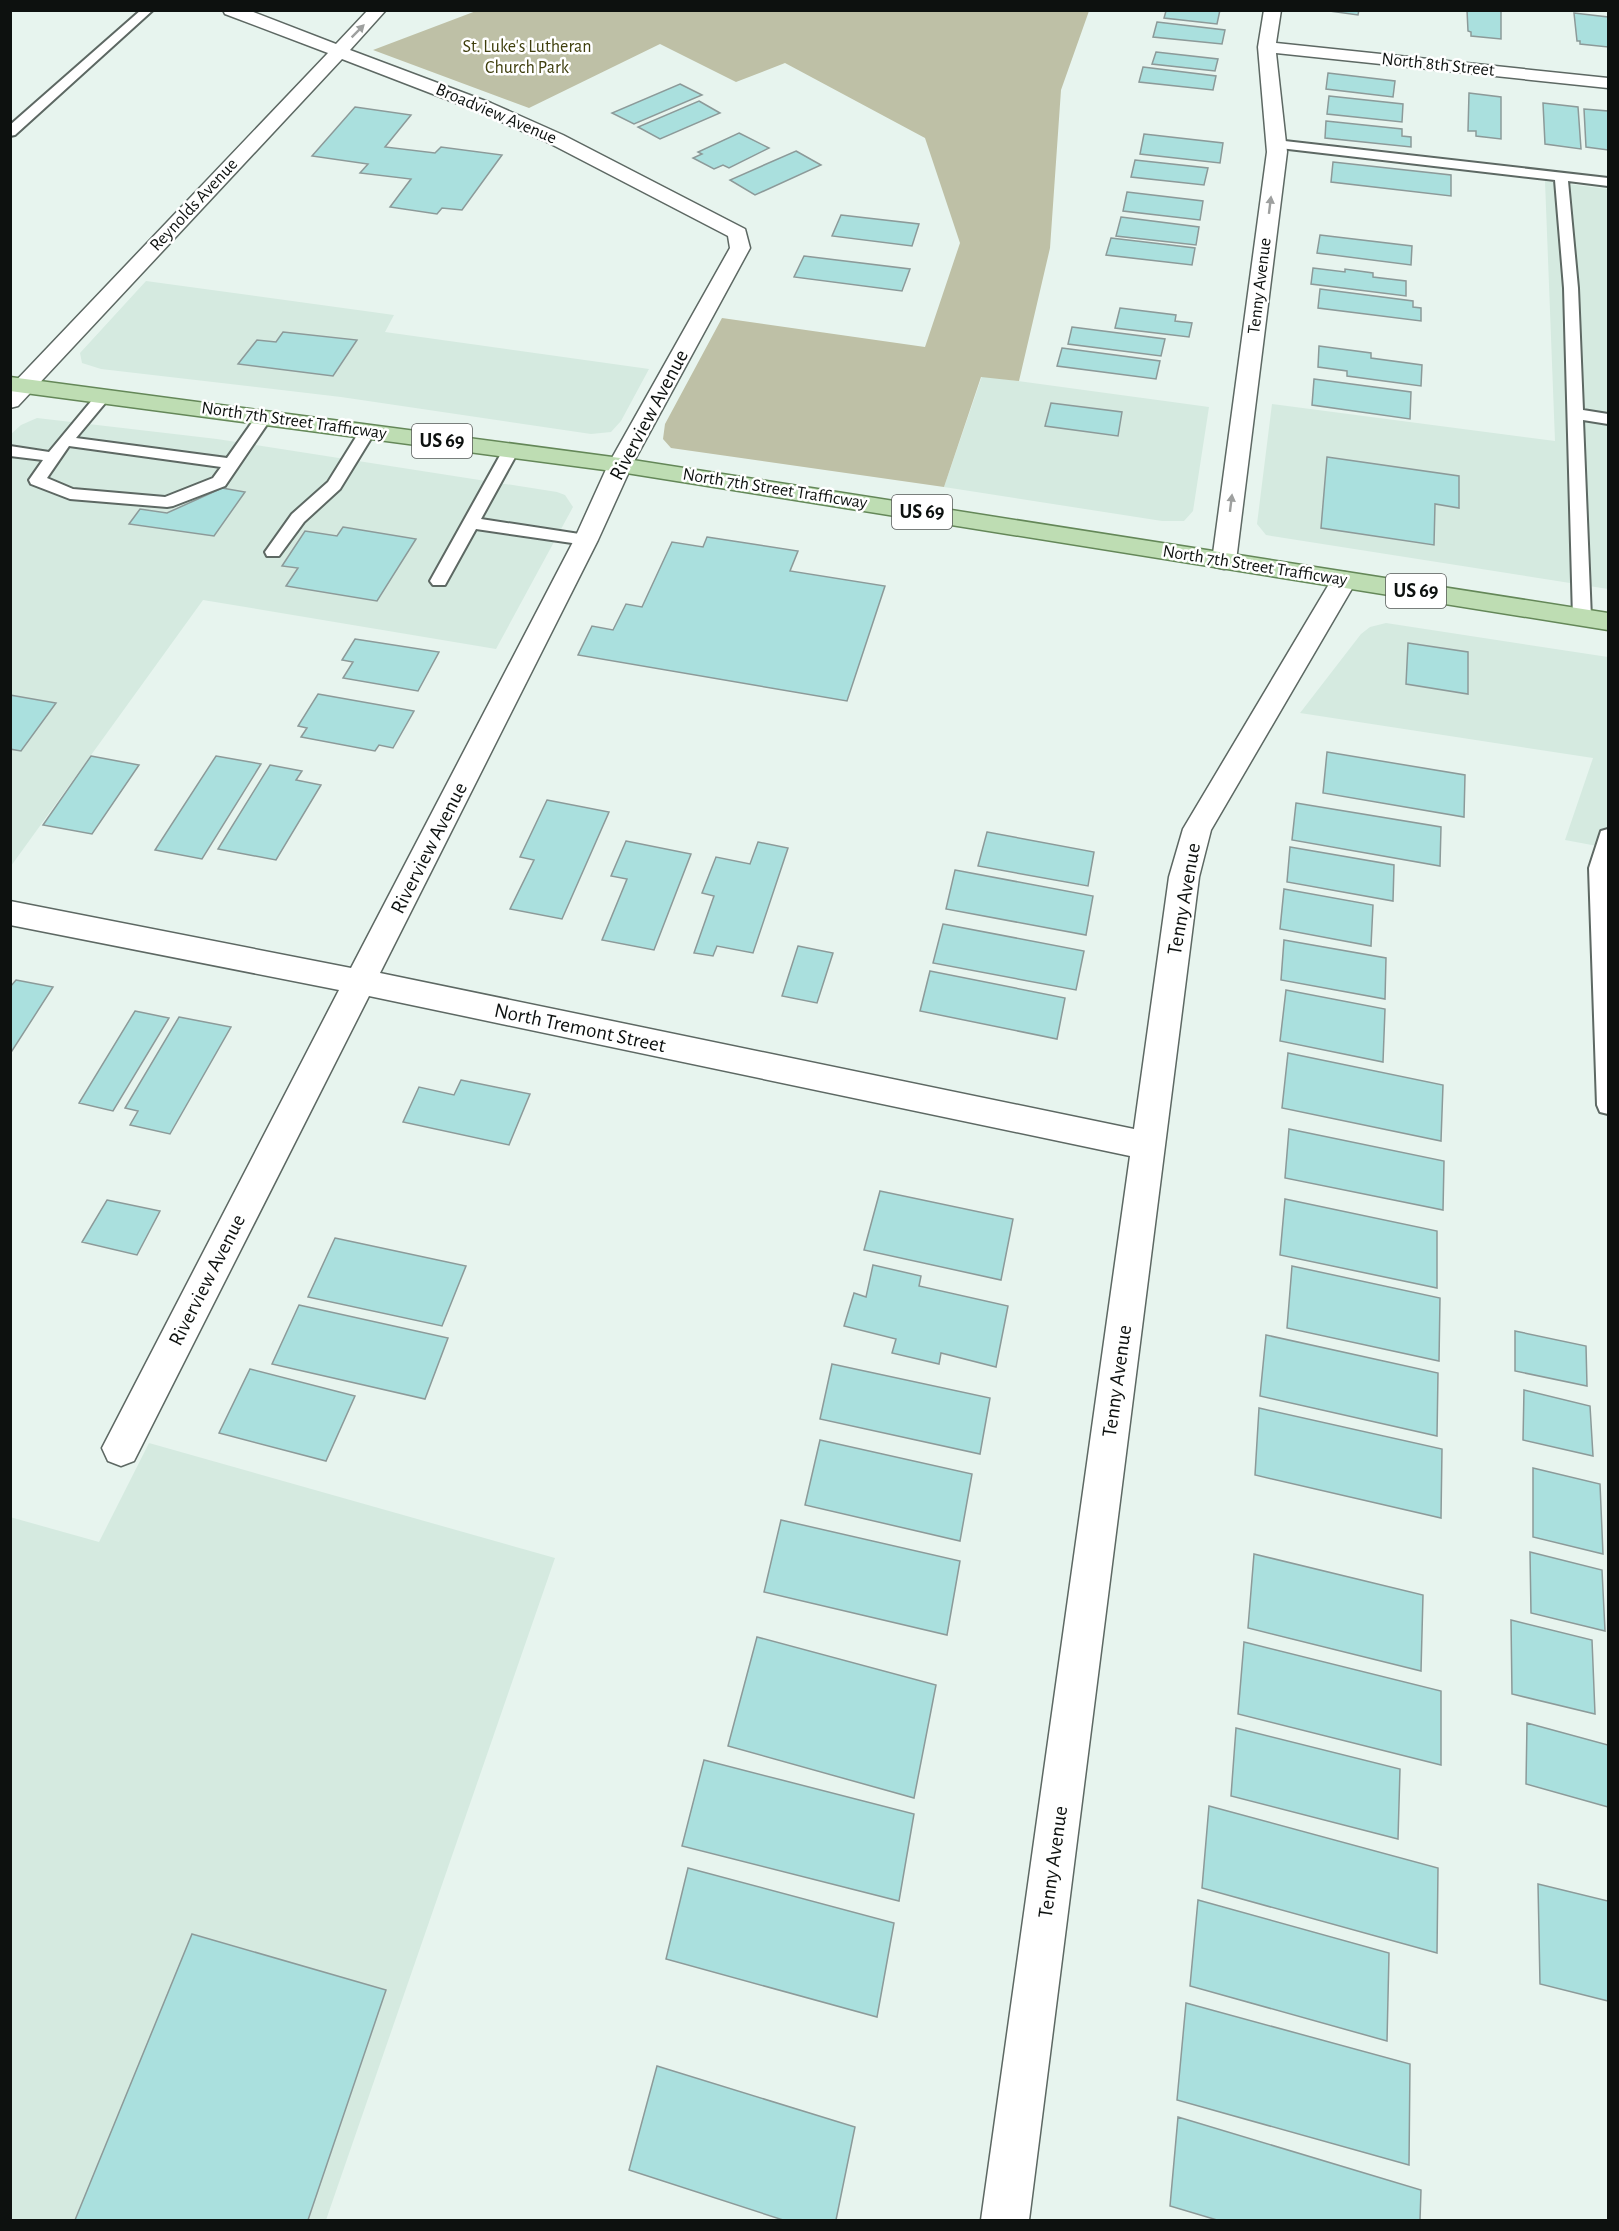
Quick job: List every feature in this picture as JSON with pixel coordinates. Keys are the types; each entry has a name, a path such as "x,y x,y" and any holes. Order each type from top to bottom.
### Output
{"main road":[{"name":"North 7th Street Trafficway","path":"15,390 103,396 620,465 1608,622"}],"street":[{"name":"Broadview Avenue","path":"231,10 484,107 556,139 738,233 740,248"},
{"name":"Reynolds Avenue","path":"15,390 378,10"},
{"name":"Tenny Avenue","path":"1224,561 1277,152 1267,47 1273,10"},
{"name":"North 8th Street","path":"1267,47 1608,83"},
{"name":"Riverview Avenue","path":"121,1448 586,540 620,465 740,248"},
{"name":"Tenny Avenue","path":"1005,2220 1184,877 1197,829 1344,580"},
{"name":"North Tremont Street","path":"10,913 361,982 1149,1146"}],"lane":[{"path":"10,132 148,10"},
{"path":"1276,144 1608,182"},
{"path":"1562,177 1571,288 1582,618"},
{"path":"103,396 65,441 37,480 70,494 167,502 219,482 264,417"},
{"path":"1576,414 1608,419"},
{"path":"273,552 298,518 334,485 367,432"},
{"path":"65,441 232,464"},
{"path":"439,581 511,450"},
{"path":"10,451 54,457"},
{"path":"471,523 586,540"},
{"path":"1608,836 1599,868 1608,1105"}],"shaded area":[{"path":"1545,181 1608,189 1608,589 1266,535 1257,524 1272,404 1555,441"},
{"path":"146,281 394,315 385,332 649,369 621,421 611,432 591,434 341,397 101,369 82,363 80,353"},
{"path":"982,376 1209,407 1193,511 1184,521 1162,521 944,487"},
{"path":"37,418 217,439 557,492 565,495 573,507 496,649 203,600 11,866 10,435 21,425"},
{"path":"1386,623 1608,657 1608,848 1565,840 1593,758 1300,713 1361,634 1370,627"},
{"path":"149,1443 555,1558 326,2220 11,2220 10,1517 99,1542"}],"green space":[{"name":"St. Luke's Lutheran Church Park","path":"476,11 1089,11 1061,90 1050,248 1019,381 981,377 944,487 671,448 663,439 665,424 722,318 925,347 960,243 925,138 785,63 736,82 660,44 529,108 373,50"}],"building":[{"path":"1159,10 1220,10 1217,24 1164,18 1166,11"},
{"path":"1322,10 1359,10 1358,15"},
{"path":"1467,10 1501,10 1501,39 1471,36 1471,32 1468,31"},
{"path":"1574,13 1608,17 1608,47 1580,44 1580,41 1577,41"},
{"path":"1157,22 1225,30 1222,44 1153,37"},
{"path":"1156,52 1218,59 1215,71 1152,64"},
{"path":"1143,67 1216,76 1213,90 1139,82"},
{"path":"1328,73 1395,81 1393,97 1326,89"},
{"path":"680,84 702,95 634,124 612,113"},
{"path":"1469,93 1501,97 1501,139 1476,136 1476,131 1468,131"},
{"path":"1329,96 1403,104 1402,122 1327,114"},
{"path":"699,101 720,113 660,139 638,127"},
{"path":"1543,103 1578,107 1581,149 1545,144"},
{"path":"355,107 411,115 385,147 435,153 441,147 502,155 462,210 442,208 437,214 390,207 411,179 360,173 368,164 312,156"},
{"path":"1584,109 1608,111 1608,150 1586,147"},
{"path":"1326,121 1402,129 1402,136 1411,137 1411,147 1325,138"},
{"path":"739,133 769,148 729,168 723,165 714,169 693,158 702,154 698,152"},
{"path":"1144,134 1223,143 1220,163 1140,154"},
{"path":"796,151 821,165 755,195 730,180"},
{"path":"1135,160 1208,168 1204,185 1131,177"},
{"path":"1333,162 1451,175 1451,196 1331,182"},
{"path":"1127,192 1203,201 1200,220 1123,211"},
{"path":"841,215 919,224 912,246 832,236"},
{"path":"1121,217 1199,227 1196,245 1116,236"},
{"path":"1320,235 1412,246 1411,265 1317,253"},
{"path":"1111,238 1195,248 1192,265 1106,255"},
{"path":"804,256 910,269 902,291 794,277"},
{"path":"1313,268 1345,272 1345,269 1373,273 1373,277 1406,281 1406,296 1311,284"},
{"path":"1320,289 1413,301 1413,307 1421,308 1421,321 1318,308"},
{"path":"1120,308 1176,315 1175,321 1192,323 1189,337 1115,328"},
{"path":"1072,327 1165,339 1161,356 1068,344"},
{"path":"283,332 357,340 333,376 238,364 257,340 276,342"},
{"path":"1319,346 1371,353 1371,358 1422,365 1421,386 1347,376 1347,371 1318,367"},
{"path":"1062,348 1160,361 1156,379 1057,366"},
{"path":"1314,379 1411,392 1410,419 1312,405"},
{"path":"1051,403 1122,412 1118,436 1045,426"},
{"path":"1327,457 1459,476 1459,508 1435,504 1434,545 1321,528"},
{"path":"222,488 245,492 214,536 129,524 140,509 167,513"},
{"path":"343,527 416,539 377,601 286,586 298,568 282,566 305,531 337,536"},
{"path":"707,537 798,551 790,571 885,586 847,701 578,655 592,626 613,630 626,604 642,607 672,542 703,547"},
{"path":"355,639 439,652 418,691 343,678 353,662 342,660"},
{"path":"1408,643 1468,652 1468,694 1406,684"},
{"path":"318,694 414,711 393,748 379,745 375,751 301,737 307,728 298,726"},
{"path":"10,695 56,703 21,751 10,749"},
{"path":"1327,752 1465,775 1464,817 1323,793"},
{"path":"91,756 139,765 92,834 43,825"},
{"path":"216,756 261,764 202,859 155,850"},
{"path":"270,765 302,771 296,780 321,785 276,860 218,849"},
{"path":"547,800 609,812 562,919 510,909 534,860 520,857"},
{"path":"1296,803 1441,827 1440,866 1292,840"},
{"path":"987,832 1094,852 1088,886 978,866"},
{"path":"626,841 691,854 654,950 602,940 627,879 611,876"},
{"path":"758,842 788,848 753,953 717,946 713,956 694,953 714,896 702,893 716,857 750,864"},
{"path":"1290,847 1394,865 1393,901 1287,882"},
{"path":"955,870 1093,896 1086,935 946,909"},
{"path":"1284,889 1373,905 1371,946 1280,929"},
{"path":"943,924 1084,951 1076,990 933,963"},
{"path":"1284,940 1386,958 1385,999 1281,980"},
{"path":"798,946 833,953 817,1003 782,996"},
{"path":"930,971 1065,998 1057,1039 920,1011"},
{"path":"16,980 53,987 10,1054 10,987"},
{"path":"1286,990 1385,1009 1383,1062 1280,1041"},
{"path":"135,1011 169,1018 113,1111 79,1103"},
{"path":"179,1017 231,1027 170,1134 130,1125 138,1111 125,1108"},
{"path":"1288,1053 1443,1085 1441,1141 1282,1108"},
{"path":"461,1080 530,1094 509,1145 403,1122 419,1087 454,1095"},
{"path":"1289,1129 1444,1161 1443,1210 1285,1178"},
{"path":"880,1191 1013,1219 1001,1280 864,1250"},
{"path":"1285,1199 1437,1231 1437,1288 1280,1255"},
{"path":"107,1200 160,1211 137,1255 82,1242"},
{"path":"335,1238 466,1266 442,1326 308,1297"},
{"path":"873,1265 921,1276 919,1286 1008,1306 996,1367 941,1353 939,1364 892,1353 896,1339 844,1326 854,1293 866,1297"},
{"path":"1292,1266 1440,1298 1439,1361 1287,1328"},
{"path":"299,1305 448,1338 425,1399 272,1364"},
{"path":"1515,1331 1586,1346 1587,1386 1515,1371"},
{"path":"1266,1335 1438,1373 1437,1436 1260,1396"},
{"path":"832,1364 990,1398 980,1454 820,1419"},
{"path":"250,1369 355,1396 326,1461 219,1433"},
{"path":"1524,1390 1590,1406 1593,1456 1523,1440"},
{"path":"1259,1408 1442,1449 1441,1518 1255,1475"},
{"path":"820,1440 972,1474 960,1541 805,1505"},
{"path":"1533,1468 1600,1484 1603,1554 1533,1537"},
{"path":"781,1520 960,1561 947,1635 764,1592"},
{"path":"1530,1552 1602,1570 1605,1631 1531,1613"},
{"path":"1254,1554 1423,1595 1421,1671 1248,1628"},
{"path":"1511,1620 1592,1640 1595,1714 1512,1694"},
{"path":"757,1637 936,1685 914,1798 728,1746"},
{"path":"1244,1642 1441,1691 1441,1765 1238,1714"},
{"path":"1527,1723 1608,1745 1608,1807 1526,1784"},
{"path":"1236,1728 1400,1769 1398,1839 1231,1796"},
{"path":"704,1760 914,1814 899,1901 682,1846"},
{"path":"1209,1806 1438,1868 1437,1953 1202,1888"},
{"path":"688,1868 894,1923 877,2017 666,1959"},
{"path":"1538,1884 1608,1901 1608,2001 1540,1984"},
{"path":"1198,1900 1389,1953 1387,2041 1190,1986"},
{"path":"192,1934 386,1990 308,2220 75,2220"},
{"path":"1186,2003 1410,2064 1409,2165 1177,2100"},
{"path":"657,2066 855,2127 836,2220 783,2220 629,2170"},
{"path":"1178,2117 1421,2190 1420,2220 1217,2220 1170,2206"}]}
